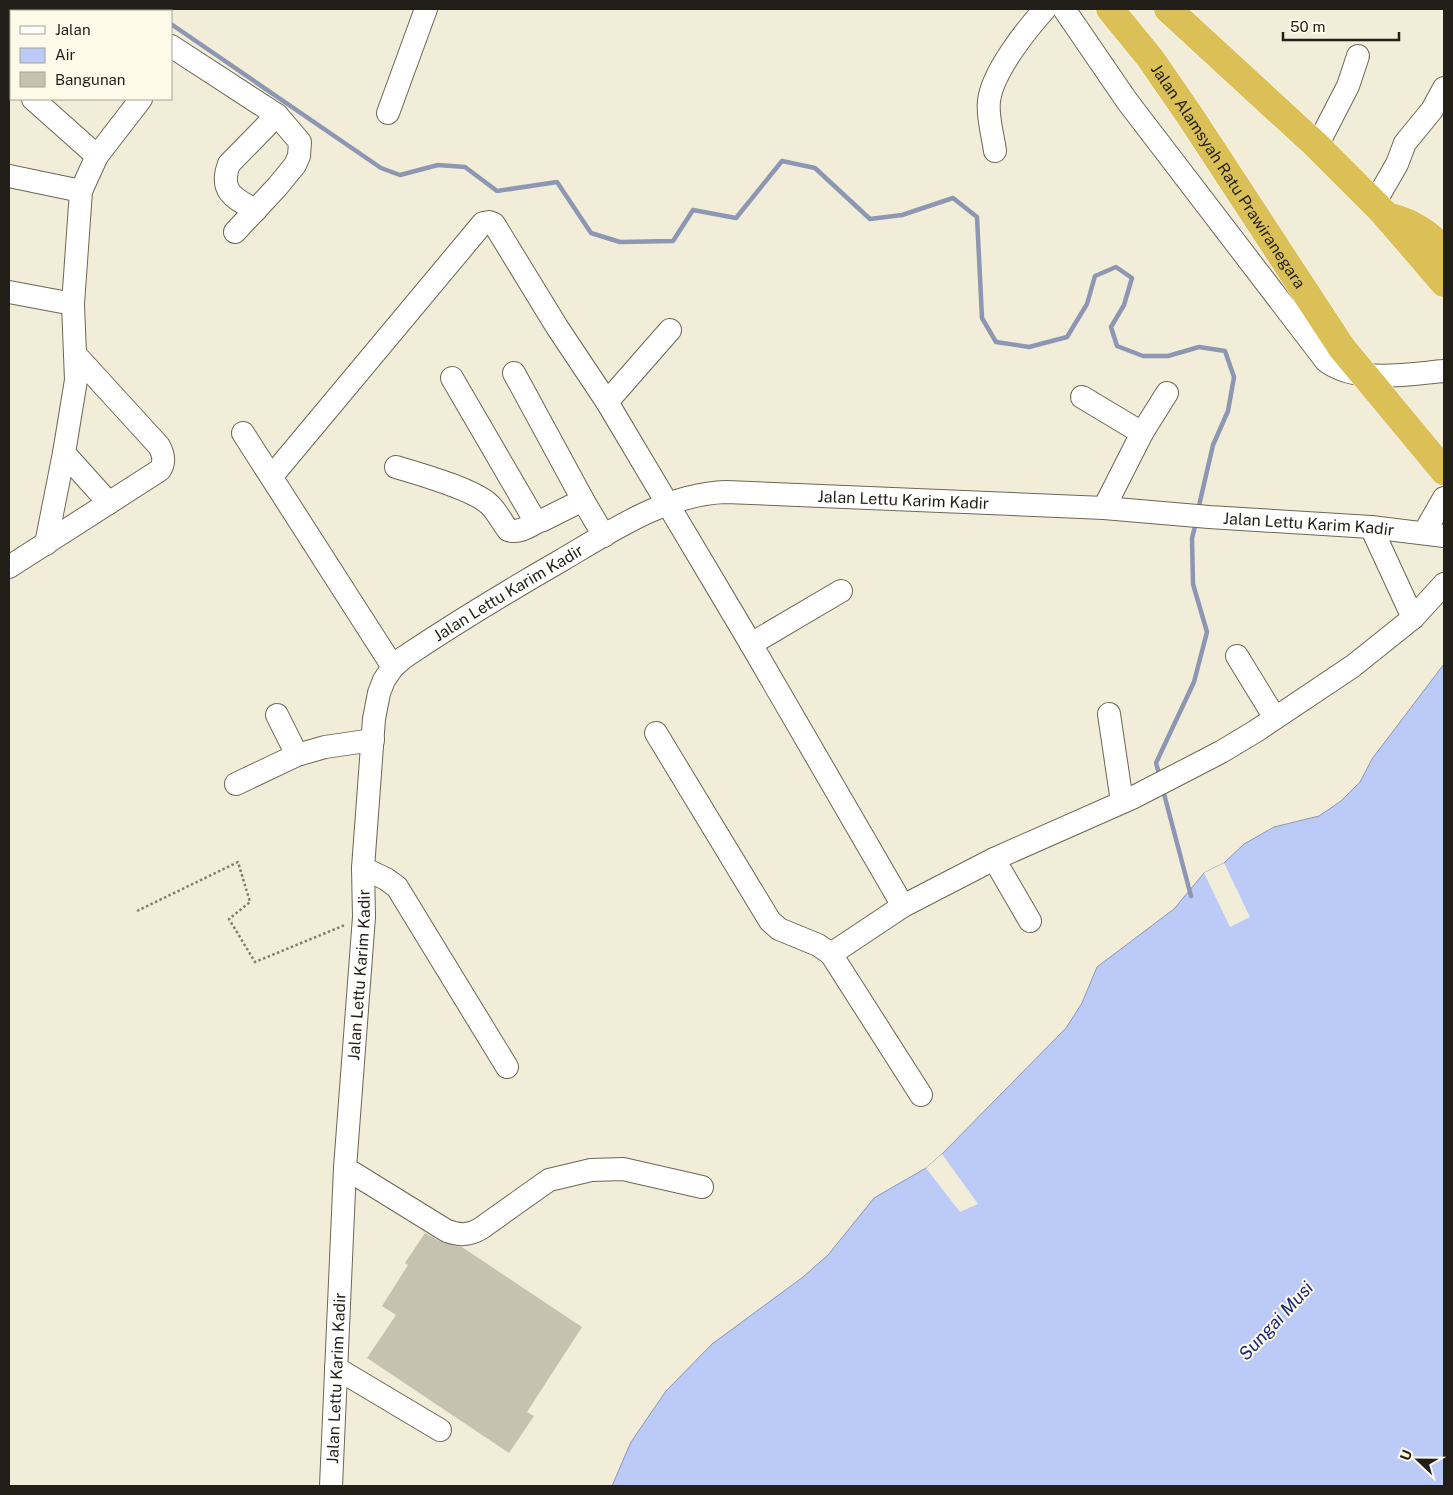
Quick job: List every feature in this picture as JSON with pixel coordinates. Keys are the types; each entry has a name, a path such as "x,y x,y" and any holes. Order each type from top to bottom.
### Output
{"highway":[{"name":"Jalan Alamsyah Ratu Prawiranegara","path":"1110,9 1150,58 1190,116 1342,348 1444,471"},
{"path":"1168,9 1317,146 1380,209 1444,283"},
{"path":"1380,209 1417,227 1434,239 1444,250"}],"street":[{"path":"388,113 426,9"},
{"path":"996,151 989,113 989,101 992,90 1008,58 1031,25 1045,9"},
{"path":"1064,9 1127,101 1326,360 1334,367 1344,371 1379,376 1444,372"},
{"path":"173,53 277,115 300,142 301,149 295,164 235,232"},
{"path":"1317,146 1344,95 1358,56"},
{"path":"1380,209 1405,143 1432,110 1444,88"},
{"path":"34,100 97,156"},
{"path":"46,544 64,454 76,380 73,304 81,191 97,156 140,100"},
{"path":"256,210 236,198 227,189 225,182 226,173 229,164 277,115"},
{"path":"9,176 81,191"},
{"path":"272,476 483,223 489,222 494,224 557,327 607,402 751,644 903,906"},
{"path":"9,292 73,304"},
{"path":"607,402 670,330"},
{"path":"9,567 160,470 164,459 160,446 75,354"},
{"path":"514,373 604,536"},
{"path":"452,378 532,517 539,521"},
{"path":"1104,508 1142,433 1167,393"},
{"path":"1082,397 1142,433"},
{"path":"243,432 393,667"},
{"path":"64,454 109,503"},
{"path":"396,467 438,480 483,499 510,531 516,531 583,500"},
{"name":"Jalan Lettu Karim Kadir","path":"331,1486 345,1168 364,917 363,868 374,719 379,693 393,667 403,658 481,606 604,536 667,503 702,494 726,492 1104,508 1209,517 1371,527 1434,535"},
{"path":"1434,535 1444,498"},
{"path":"1371,527 1413,618"},
{"path":"831,954 903,906 994,859 1122,802 1228,748 1353,666 1413,618 1444,584"},
{"path":"751,644 841,591"},
{"path":"1237,656 1275,718"},
{"path":"1109,714 1122,802"},
{"path":"277,715 297,756"},
{"path":"656,733 770,921 778,929 818,945 831,954 921,1095"},
{"path":"236,784 297,756 325,747 373,740"},
{"path":"994,859 1030,921"},
{"path":"363,868 386,879 397,887 507,1067"},
{"path":"345,1168 447,1231 462,1235 473,1233 480,1229 549,1180 591,1170 623,1169 702,1187"},
{"path":"336,1368 440,1430"}],"path":[{"path":"136,911 238,862 250,902 229,919 255,962 364,917"}],"water":[{"name":"Sungai Musi","path":"1444,664 1444,1486 612,1486 631,1442 666,1391 712,1344 803,1277 828,1255 874,1198 926,1168 942,1154 1066,1028 1082,1003 1097,967 1174,909 1204,873 1224,863 1244,844 1274,827 1319,816 1341,801 1360,782 1372,759"}],"pier":[{"path":"1224,863 1250,917 1230,927 1204,873"},
{"path":"942,1154 978,1204 960,1212 926,1168"}],"building":[{"path":"425,1233 443,1243 462,1247 582,1327 527,1412 534,1416 509,1453 367,1358 396,1315 382,1306 408,1265 405,1263"}],"waterway":[{"path":"172,25 381,168 400,175 438,165 465,167 497,191 557,182 591,233 620,242 673,241 693,210 736,218 782,161 815,168 870,219 902,215 953,198 977,217 982,318 996,342 1029,347 1067,337 1087,304 1095,276 1116,267 1132,278 1124,305 1111,327 1117,346 1143,356 1168,356 1199,347 1225,351 1234,377 1228,411 1213,445 1198,510"},
{"path":"1160,777 1156,763 1194,682 1207,632 1193,584 1192,538 1196,523"},
{"path":"1163,790 1191,896"}]}
